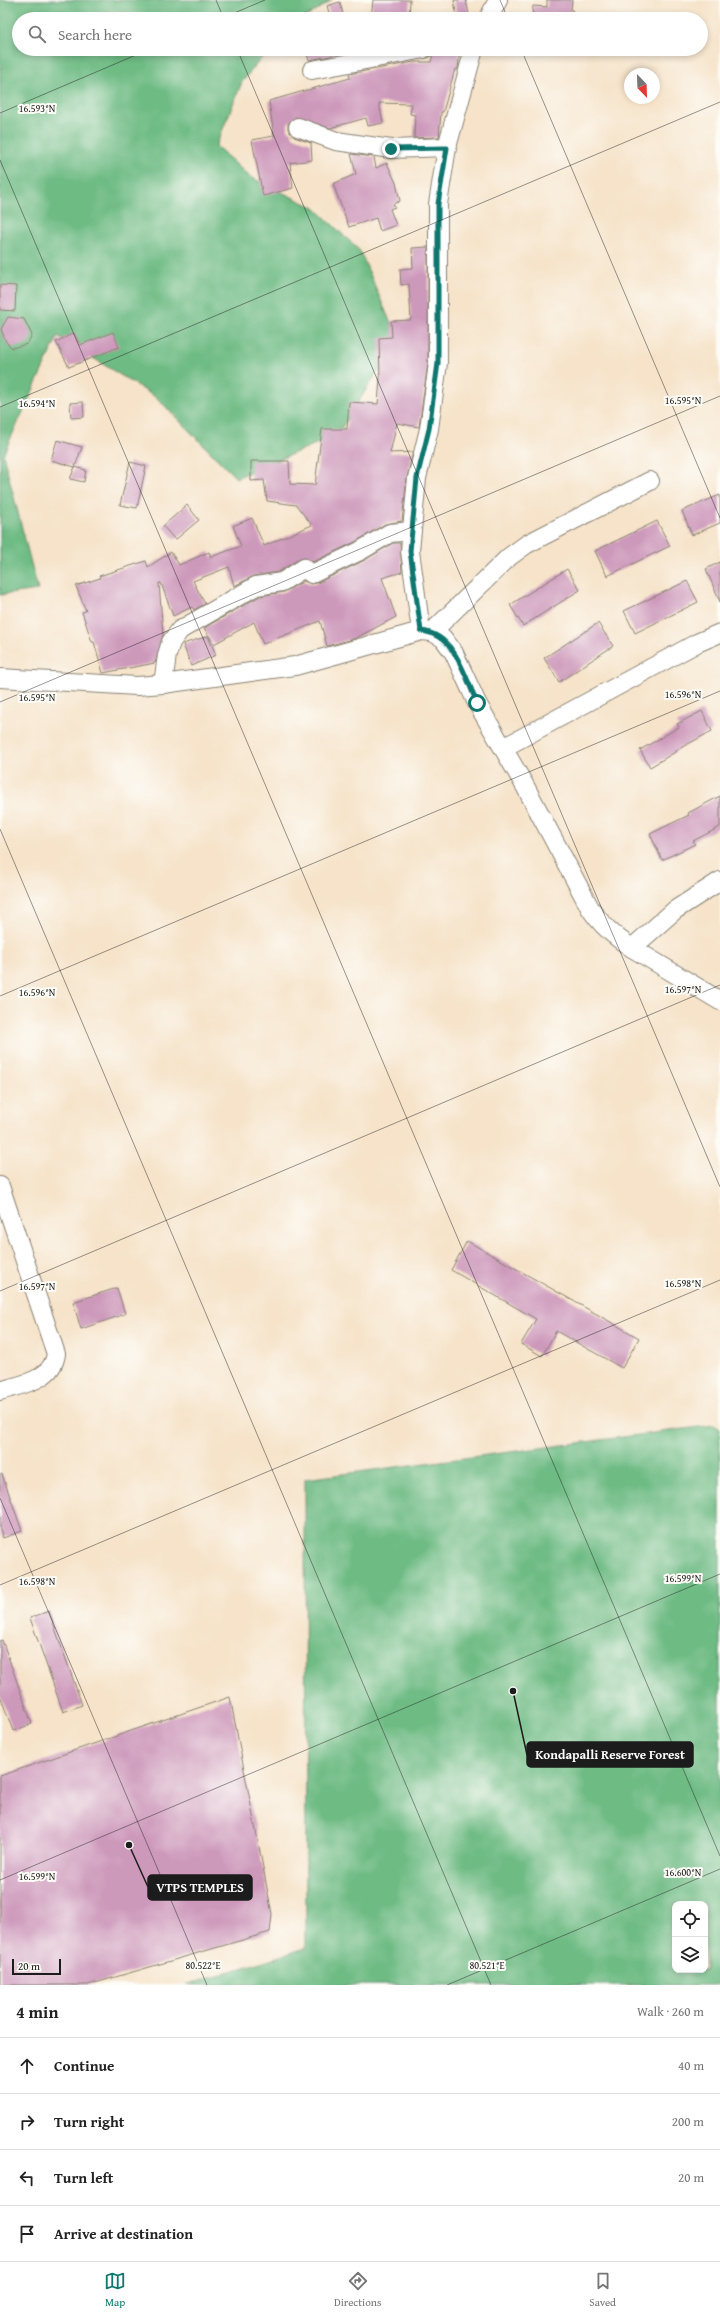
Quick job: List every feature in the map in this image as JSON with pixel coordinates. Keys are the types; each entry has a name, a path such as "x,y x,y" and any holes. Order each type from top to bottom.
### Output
{"street":[{"path":"492,12 498,0"},
{"path":"312,70 387,56"},
{"path":"426,631 410,551 417,478 429,429 438,363 438,204 447,148 472,56"},
{"path":"298,127 336,141 391,149 447,148"},
{"path":"0,678 137,686 163,684 295,666 426,631 509,557 527,544 650,481"},
{"path":"163,684 167,655 171,642 180,630 256,586 282,582 304,568 312,574 360,551 390,533 412,530"},
{"path":"426,631 442,638 454,653 477,703 590,908 600,923 615,937 720,1001"},
{"path":"503,748 697,643 720,633"},
{"path":"632,948 675,910 720,881"},
{"path":"0,1391 39,1379 54,1365 56,1354 1,1192"}],"green space":[{"path":"0,0 332,0 314,12 12,12 12,56 263,56 242,82 216,146 250,177 315,208 360,251 398,340 337,435 236,478 157,398 58,336 3,455 38,590 0,595"},
{"path":"714,1425 720,1429 720,1985 186,1985 306,1948 305,1479"}],"building":[{"path":"373,0 410,0 409,12 372,12"},
{"path":"454,0 466,0 469,12 456,12"},
{"path":"547,0 572,0 571,10 573,12 532,12 533,6 547,7"},
{"path":"340,2 342,12 329,12 327,6"},
{"path":"308,56 330,56 309,60"},
{"path":"432,56 459,56 458,69 455,69 443,112 441,112 439,137 414,138 415,115 410,114 412,104 379,103 383,123 368,126 366,118 330,128 296,117 288,123 288,129 294,137 311,143 312,160 290,163 293,188 263,196 252,140 274,136 269,101 350,78 349,74 414,62 431,62"},
{"path":"351,154 374,157 376,168 387,163 396,183 400,201 393,204 395,207 390,209 396,225 380,231 376,218 349,227 333,184 356,174"},
{"path":"428,247 428,362 419,427 397,423 390,453 413,452 407,477 402,521 385,524 355,542 313,562 305,558 299,559 278,572 254,576 234,586 229,567 193,581 205,604 194,610 192,607 173,616 161,583 159,583 163,635 155,663 103,673 94,642 92,642 82,612 86,611 76,586 100,578 99,576 146,561 148,567 171,552 179,565 209,552 211,557 241,546 233,526 252,518 264,546 312,525 296,505 267,501 264,480 251,481 251,461 289,461 290,484 315,485 322,429 347,429 349,402 378,404 380,378 379,338 392,337 391,321 411,320 409,284 401,285 400,269 413,268 412,248"},
{"path":"0,285 16,286 15,311 0,310"},
{"path":"8,317 24,319 32,335 27,344 12,348 6,342 1,329"},
{"path":"113,332 119,347 69,367 56,342 74,333 80,345"},
{"path":"83,402 84,417 71,418 70,403"},
{"path":"57,440 82,447 75,467 51,460"},
{"path":"130,462 146,466 137,508 120,505"},
{"path":"75,467 86,470 84,482 70,479"},
{"path":"720,495 720,523 692,535 682,511"},
{"path":"187,505 199,520 175,540 163,526"},
{"path":"657,521 670,546 607,576 595,551"},
{"path":"393,543 400,543 402,572 382,578 396,617 356,638 327,646 320,621 263,644 254,622 214,644 204,628 260,596 284,592 304,581 311,584 317,583 365,560"},
{"path":"720,562 720,602 706,569"},
{"path":"567,569 580,590 523,626 510,605"},
{"path":"687,581 698,602 635,633 624,611"},
{"path":"598,623 613,646 559,682 544,658"},
{"path":"208,636 216,655 191,666 183,644"},
{"path":"702,711 712,731 650,767 640,750 679,727 677,724"},
{"path":"720,796 720,827 693,841 695,844 662,860 650,834 689,815 688,813"},
{"path":"467,1241 639,1338 622,1368 556,1331 542,1356 521,1344 536,1319 451,1270"},
{"path":"117,1288 125,1314 81,1329 73,1302"},
{"path":"2,1474 22,1531 3,1538 0,1529 0,1475"},
{"path":"49,1611 82,1705 63,1712 30,1618"},
{"path":"2,1640 32,1724 13,1731 0,1695 0,1641"},
{"path":"230,1697 272,1914 270,1932 88,1985 0,1985 0,1776"}],"place":[{"name":"Kondapalli Reserve Forest","path":"513,1691"},
{"name":"VTPS TEMPLES","path":"129,1845"}],"route":[{"path":"391,149 447,148 438,204 438,363 429,429 417,478 410,551 421,631 432,632 442,638 454,653 477,703"}]}
